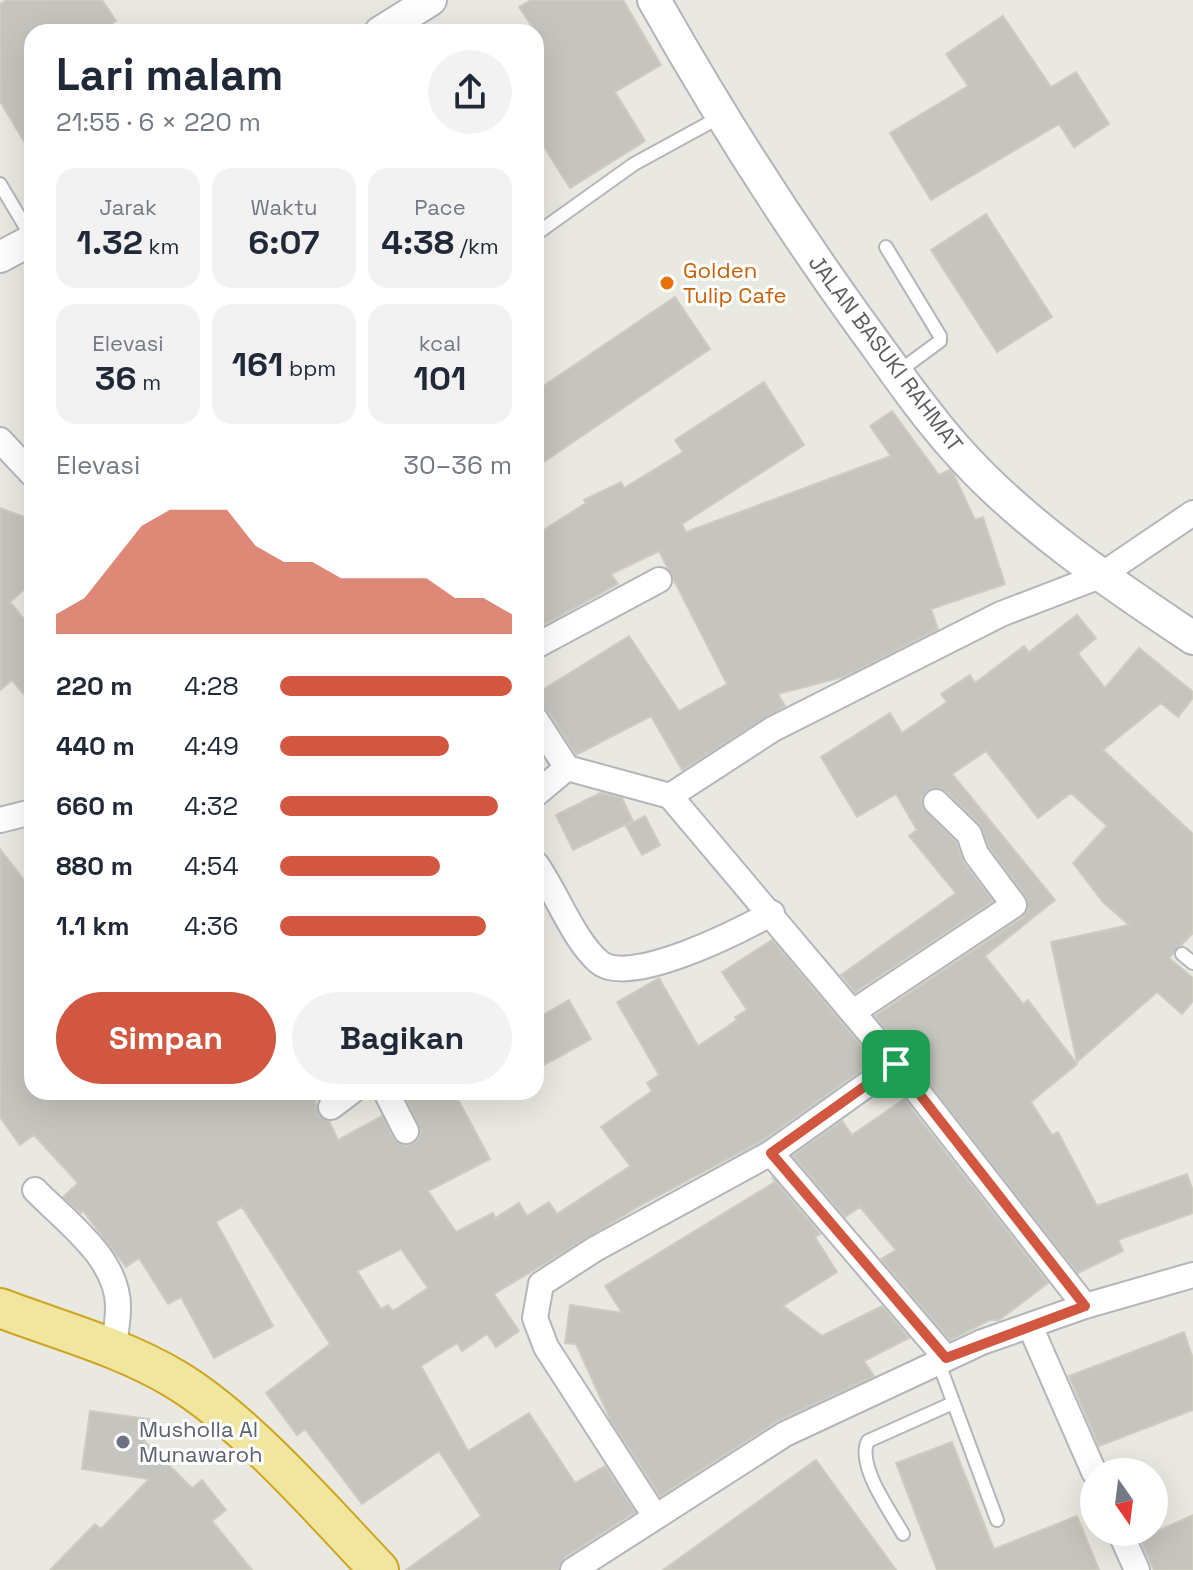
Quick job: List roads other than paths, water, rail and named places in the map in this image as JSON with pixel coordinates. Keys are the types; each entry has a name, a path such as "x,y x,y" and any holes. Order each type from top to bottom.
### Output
{"highway":[{"path":"0,1308 113,1351 176,1380 202,1398 257,1447 379,1570"}],"main road":[{"name":"JALAN BASUKI RAHMAT","path":"654,0 720,117 896,373 957,450 1100,576 1193,638"}],"street":[{"path":"393,24 431,0"},
{"path":"0,257 24,244"},
{"path":"0,440 24,466"},
{"path":"670,796 773,729 1001,614 1100,576 1193,513"},
{"path":"544,642 659,580"},
{"path":"544,732 567,768 670,796 772,913 896,1064 1085,1306"},
{"path":"544,787 567,768"},
{"path":"853,1012 1014,905 988,872 969,834 936,802"},
{"path":"0,820 24,814"},
{"path":"544,877 588,950 602,965 623,970 716,944 772,913"},
{"path":"655,1516 546,1347 535,1318 541,1284 595,1249 771,1153 896,1064"},
{"path":"331,1107 340,1100"},
{"path":"390,1100 406,1131"},
{"path":"771,1153 942,1360"},
{"path":"35,1190 92,1249 114,1280 118,1306 113,1351"},
{"path":"573,1570 785,1434 942,1360 1085,1306 1193,1275"},
{"path":"1030,1326 1088,1458"},
{"path":"1126,1546 1137,1570"}],"lane":[{"path":"544,228 634,164 720,117"},
{"path":"0,184 24,225"},
{"path":"886,247 940,336 940,341 896,373"},
{"path":"1182,954 1193,963"},
{"path":"942,1360 953,1403 997,1520"},
{"path":"903,1534 865,1465 865,1447 868,1441 953,1403"}],"place":[{"name":"Golden Tulip Cafe","path":"667,283"},
{"name":"Musholla Al Munawaroh","path":"123,1442"}]}
